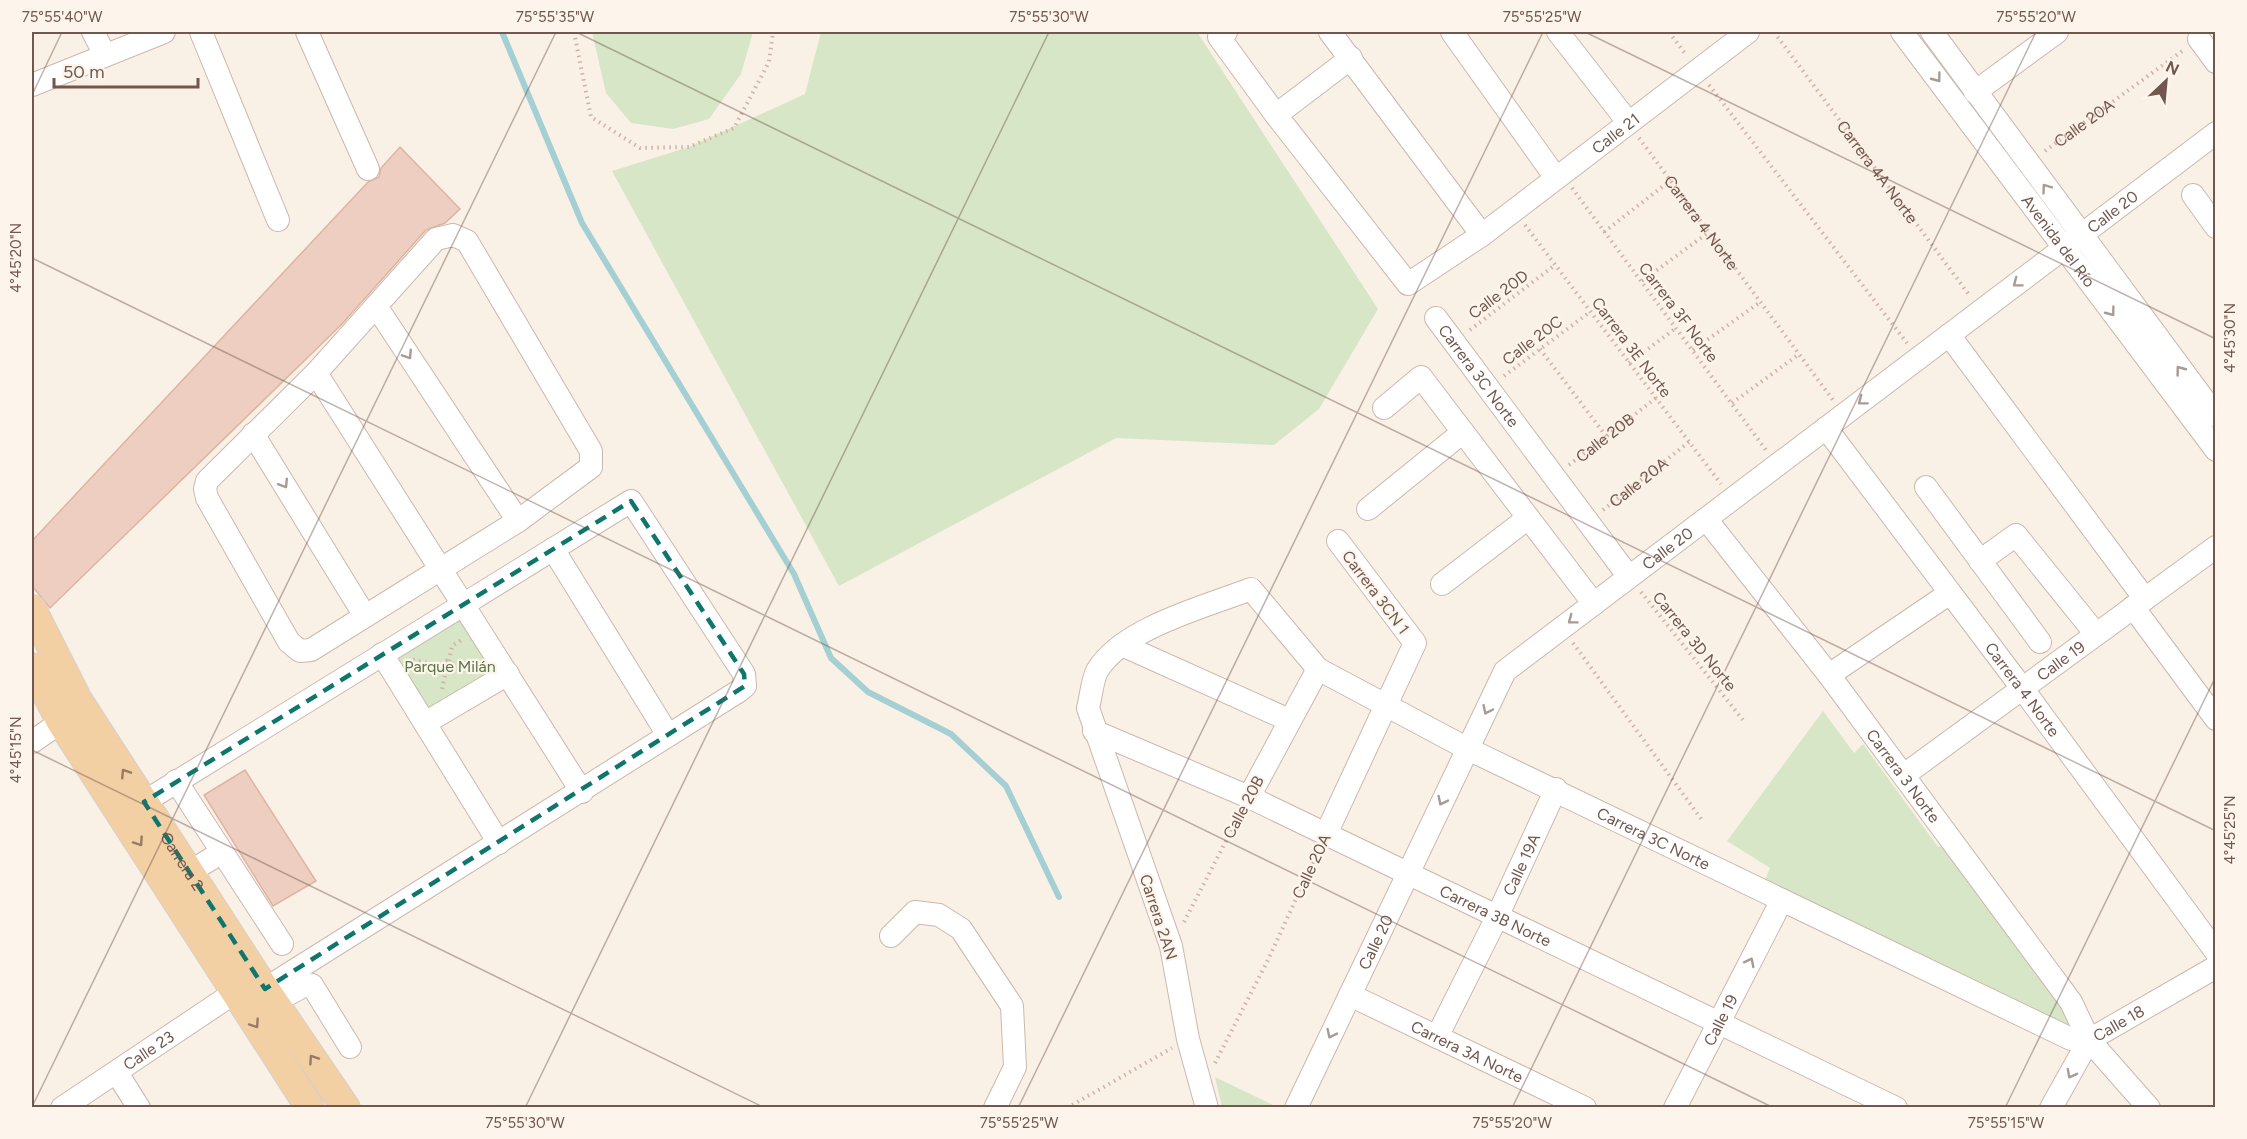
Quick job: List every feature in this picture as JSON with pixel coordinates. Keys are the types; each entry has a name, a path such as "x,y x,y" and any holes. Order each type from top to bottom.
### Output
{"main road":[{"name":"Carrera 2","path":"32,609 78,700 269,995 346,1107"},
{"name":"Carrera 2","path":"32,667 61,722 163,877 234,993 310,1107"}],"street":[{"path":"93,32 105,55"},
{"path":"32,86 164,32"},
{"path":"201,32 278,220"},
{"path":"307,32 368,169"},
{"path":"1226,32 1220,37 1276,115 1351,58"},
{"path":"1330,32 1482,235"},
{"path":"1452,32 1558,176"},
{"path":"1558,32 1628,122"},
{"name":"Calle 21","path":"1276,115 1408,284 1482,235 1748,32"},
{"name":"Avenida del Río","path":"1902,32 2216,416"},
{"name":"Avenida del Río","path":"1932,32 2027,164 2072,242 2216,450"},
{"path":"1975,92 2057,32"},
{"path":"2199,39 2216,62"},
{"name":"Calle 20","path":"1296,1107 1505,671 2216,133"},
{"path":"2193,195 2216,226"},
{"path":"453,235 467,241 591,451 591,467 518,522 440,568 311,650 300,651 289,642 207,498 205,489 207,481 316,373 436,239 453,235"},
{"path":"376,306 518,522"},
{"name":"Carrera 3C Norte","path":"1436,318 1629,577"},
{"path":"1949,335 2139,603 2216,719"},
{"path":"316,373 582,792"},
{"path":"1384,408 1422,376 1594,604"},
{"name":"Carrera 4 Norte","path":"1835,421 1950,593 2216,952"},
{"path":"1368,509 1464,432"},
{"path":"253,434 365,616"},
{"path":"1926,487 2040,642"},
{"path":"144,802 176,781 392,656 463,604 631,501 744,674 745,686 739,691 499,843 269,995"},
{"path":"1442,584 1528,518"},
{"name":"Carrera 3 Norte","path":"1706,519 1829,675 2071,1002 2089,1040 2149,1107"},
{"path":"1980,561 2016,535 2096,634"},
{"name":"Carrera 3CN 1","path":"1338,541 1415,643"},
{"name":"Calle 19","path":"1904,775 2216,547"},
{"path":"553,549 668,735"},
{"name":"Carrera 3C Norte","path":"1251,589 1318,669 1468,749 1556,789 2071,1039 2089,1040"},
{"name":"Carrera 2AN","path":"1205,1097 1188,1039 1171,946 1094,731 1088,708 1097,672 1122,645 1168,621 1251,589"},
{"path":"1829,675 1950,593"},
{"name":"Calle 20A","path":"1326,834 1415,643"},
{"path":"1122,645 1289,720"},
{"path":"392,656 425,723 499,843"},
{"name":"Calle 20B","path":"1249,797 1318,669"},
{"path":"425,723 508,674"},
{"path":"32,742 61,722"},
{"name":"Carrera 3B Norte","path":"1094,731 1249,797 1896,1107"},
{"path":"176,781 282,944"},
{"name":"Calle 19A","path":"1437,1037 1556,789"},
{"path":"190,872 222,852"},
{"name":"Calle 19","path":"1675,1107 1782,900"},
{"path":"891,936 915,912 939,915 962,929 1012,1006 1015,1067 995,1107"},
{"name":"Calle 18","path":"2051,1107 2089,1040 2216,967"},
{"path":"269,995 307,984 312,985 350,1047"},
{"name":"Calle 23","path":"62,1107 234,993"},
{"name":"Carrera 3A Norte","path":"1350,995 1586,1107"},
{"path":"117,1072 139,1107"}],"path":[{"path":"574,32 591,117 640,148 689,147 734,128 769,62 773,32"},
{"path":"1668,32 1918,358"},
{"name":"Carrera 4A Norte","path":"1774,32 1981,311"},
{"name":"Calle 20A","path":"2027,164 2199,39"},
{"name":"Carrera 4 Norte","path":"1628,122 1798,355 1835,421"},
{"name":"Carrera 3F Norte","path":"1558,176 1604,232 1778,465"},
{"path":"1604,232 1671,180"},
{"name":"Carrera 3E Norte","path":"1513,210 1732,499"},
{"path":"1641,281 1709,232"},
{"name":"Calle 20D","path":"1454,341 1555,265"},
{"path":"1693,350 1759,303"},
{"name":"Calle 20C","path":"1488,388 1590,312"},
{"path":"1629,363 1676,328"},
{"path":"1540,349 1606,436"},
{"path":"1732,403 1798,355"},
{"name":"Calle 20B","path":"1554,476 1656,398"},
{"name":"Calle 20A","path":"1588,521 1689,442"},
{"name":"Carrera 3D Norte","path":"1629,577 1743,720"},
{"path":"1562,628 1702,820"},
{"path":"392,656 442,666 445,671 451,670 452,664 449,661 452,646 467,637"},
{"path":"442,666 449,661"},
{"name":"Calle 20B","path":"1171,946 1249,797"},
{"name":"Calle 20A","path":"1205,1097 1326,834"},
{"path":"1067,1107 1188,1039"}],"highlighted area":[{"path":"631,501 744,674 745,686 265,989 144,802"}],"green space":[{"path":"592,32 753,32 741,74 709,119 673,129 631,123 606,93"},
{"path":"821,32 1197,32 1378,309 1319,409 1274,445 1116,438 839,586 612,171 689,147 805,94"},
{"name":"Parque Milán","path":"463,616 503,677 430,720 392,656"},
{"path":"1823,711 1854,753 1863,744 1938,847 1951,844 2075,1024 2072,1030 1765,880 1770,868 1727,841"},
{"path":"1215,1077 1277,1107 1222,1107"}],"building":[{"path":"400,147 460,209 445,223 426,230 342,324 50,608 32,586 32,541 368,182 379,177 381,168"},
{"path":"245,770 316,881 273,906 204,795"}],"waterway":[{"path":"502,32 582,223 794,574 831,658 868,692 951,734 1006,786 1059,897"}]}
